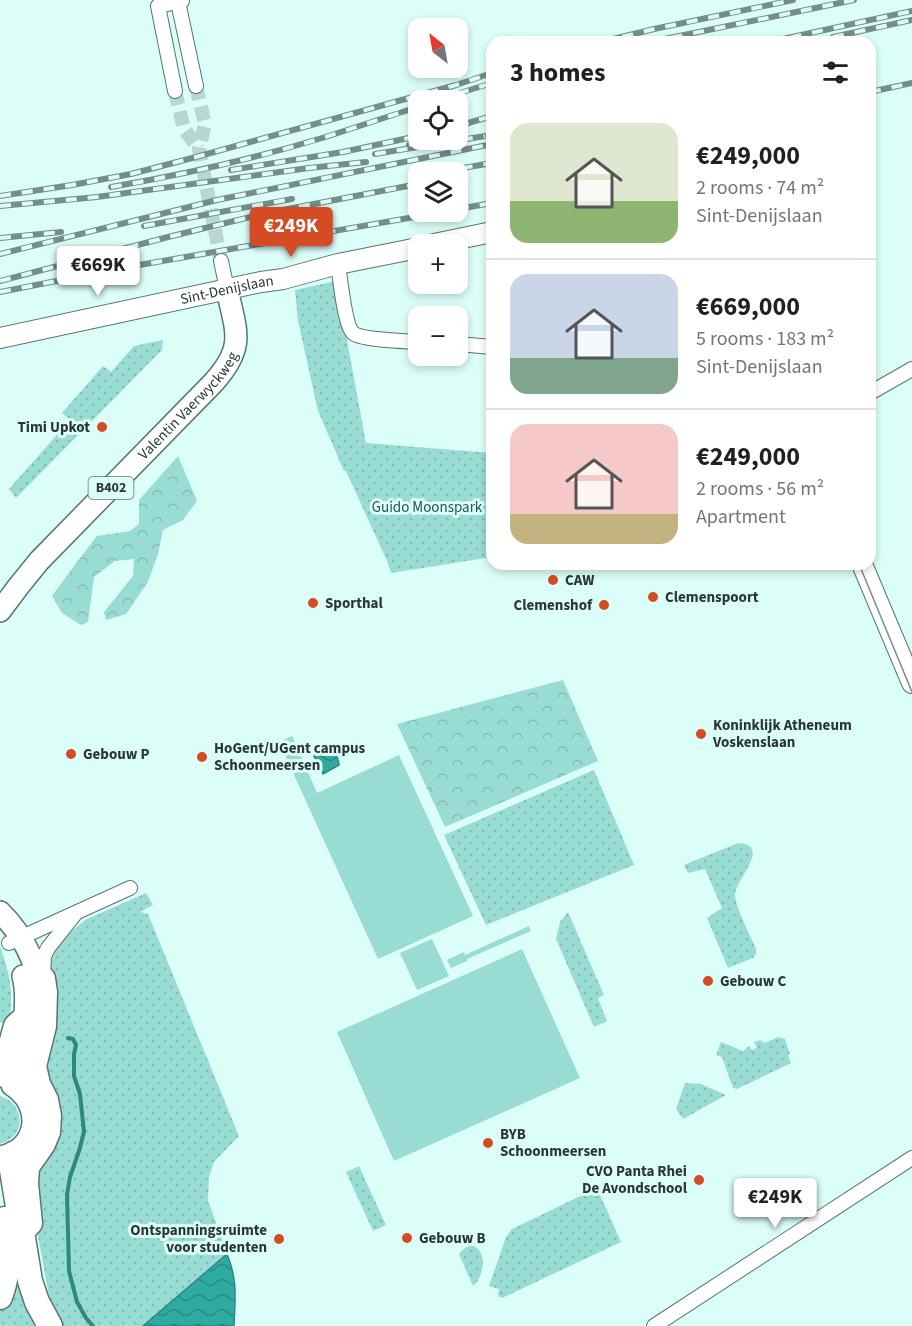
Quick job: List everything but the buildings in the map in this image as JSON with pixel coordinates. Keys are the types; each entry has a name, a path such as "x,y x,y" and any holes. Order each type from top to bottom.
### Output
{"highway":[{"path":"22,1231 30,1223 26,1184 27,1167 43,1144 48,1132 49,1116 46,1100 38,1084 34,1066 44,1026 45,992 41,983"},
{"path":"0,1059 11,1044 16,1026 24,1019"},
{"path":"7,1156 12,1170 30,1281 37,1302 50,1326"},
{"path":"0,1190 9,1249 4,1286 0,1297"}],"main road":[{"name":"Valentin Vaerwyckweg","path":"0,611 39,561 226,369 233,356 236,343 227,289"},
{"path":"0,912 13,925 10,936 21,968 26,996 21,1038 10,1066 0,1076"},
{"path":"10,936 28,951 41,983 38,1027 22,1073 19,1085 21,1092"},
{"path":"0,1082 13,1086 21,1092 29,1101 33,1113 30,1136 23,1146 7,1156"}],"street":[{"path":"176,91 158,6 180,1 196,86"},
{"path":"468,237 486,233"},
{"name":"Sint-Denijslaan","path":"0,338 283,279 338,264 408,250"},
{"path":"221,261 227,289"},
{"path":"338,264 348,322 353,333 362,337 408,341"},
{"path":"468,345 486,346"},
{"path":"876,390 912,369"},
{"path":"876,566 912,661"},
{"path":"865,570 912,683"},
{"path":"10,936 77,912 130,888"},
{"path":"41,983 44,956 48,948 77,912"},
{"path":"654,1326 912,1158"}],"green space":[{"name":"Guido Moonspark","path":"336,281 366,443 486,453 486,558 391,573 318,411 298,321 295,290"},
{"path":"163,340 162,350 16,498 9,489 70,420 62,413 103,366 111,372 134,346"},
{"path":"178,456 197,501 183,520 163,530 158,554 148,582 126,614 106,620 104,612 133,576 134,559 115,561 94,577 88,622 81,625 62,613 52,596 71,570 97,536 130,531 139,524 139,500"},
{"path":"563,680 598,761 445,827 397,724"},
{"path":"292,736 317,793 399,755 473,916 378,959 279,742"},
{"path":"594,770 634,865 486,925 444,835"},
{"path":"738,843 748,845 752,850 750,864 735,895 756,954 753,958 728,968 707,918 722,908 705,869 688,873 684,865"},
{"path":"146,893 153,905 140,912 148,914 239,1136 214,1162 209,1177 208,1200 227,1254 143,1326 61,1326 52,1311 31,1184 41,1084 49,958 53,951 85,920"},
{"path":"568,912 604,995 598,998 607,1021 594,1027 556,939 560,922"},
{"path":"529,926 531,931 451,968 447,960 464,952 465,955"},
{"path":"432,939 449,976 417,990 400,953"},
{"path":"0,946 10,984 9,1024 0,1022"},
{"path":"522,949 580,1078 394,1161 337,1032"},
{"path":"778,1037 785,1039 791,1063 737,1089 733,1088 722,1057 716,1055 721,1042 743,1051 749,1046 752,1050 757,1048 754,1042 760,1040 765,1043"},
{"path":"685,1083 701,1084 726,1095 683,1119 676,1109"},
{"path":"0,1096 13,1103 20,1122 15,1135 0,1144"},
{"path":"359,1166 386,1225 373,1231 346,1172"},
{"path":"597,1188 621,1242 502,1298 498,1296 499,1289 489,1286 506,1237 512,1229"},
{"path":"471,1245 480,1252 483,1264 480,1276 473,1286 459,1254"},
{"path":"13,1257 37,1326 0,1326 0,1310 4,1303"}],"water":[{"path":"331,748 339,765 323,774 314,756"},
{"path":"227,1254 234,1281 234,1326 143,1326"}],"waterway":[{"path":"68,1038 73,1039 76,1045 74,1076 80,1094 84,1132 67,1195 69,1271 77,1302 93,1326"}],"tunnel":[{"path":"196,86 205,124 199,149 221,261"},
{"path":"175,91 184,129 199,149"}],"tram line":[{"path":"861,570 912,692"}],"railway":[{"path":"625,36 793,0"},
{"path":"679,36 854,0"},
{"path":"797,36 912,11"},
{"path":"838,36 912,20"},
{"path":"0,196 131,174 486,75"},
{"path":"876,91 912,83"},
{"path":"468,90 486,85"},
{"path":"111,187 191,172 270,153 408,110"},
{"path":"468,123 486,118"},
{"path":"375,154 485,136"},
{"path":"231,170 343,152 408,138"},
{"path":"0,254 217,200 486,145"},
{"path":"0,206 97,197 366,162"},
{"path":"468,167 486,164"},
{"path":"0,281 267,213 408,186"},
{"path":"144,226 292,199"},
{"path":"468,207 486,204"},
{"path":"0,292 408,218"},
{"path":"0,238 61,232"}],"place":[{"name":"Timi Upkot","path":"102,427"},
{"name":"CAW","path":"553,580"},
{"name":"Clemenspoort","path":"653,597"},
{"name":"Sporthal","path":"313,603"},
{"name":"Clemenshof","path":"604,605"},
{"name":"Koninklijk Atheneum Voskenslaan","path":"701,734"},
{"name":"Gebouw P","path":"71,754"},
{"name":"HoGent/UGent campus Schoonmeersen","path":"202,757"},
{"name":"Gebouw C","path":"708,981"},
{"name":"BYB Schoonmeersen","path":"488,1143"},
{"name":"CVO Panta Rhei De Avondschool","path":"699,1180"},
{"name":"Gebouw B","path":"407,1238"},
{"name":"Ontspanningsruimte voor studenten","path":"279,1239"}]}
